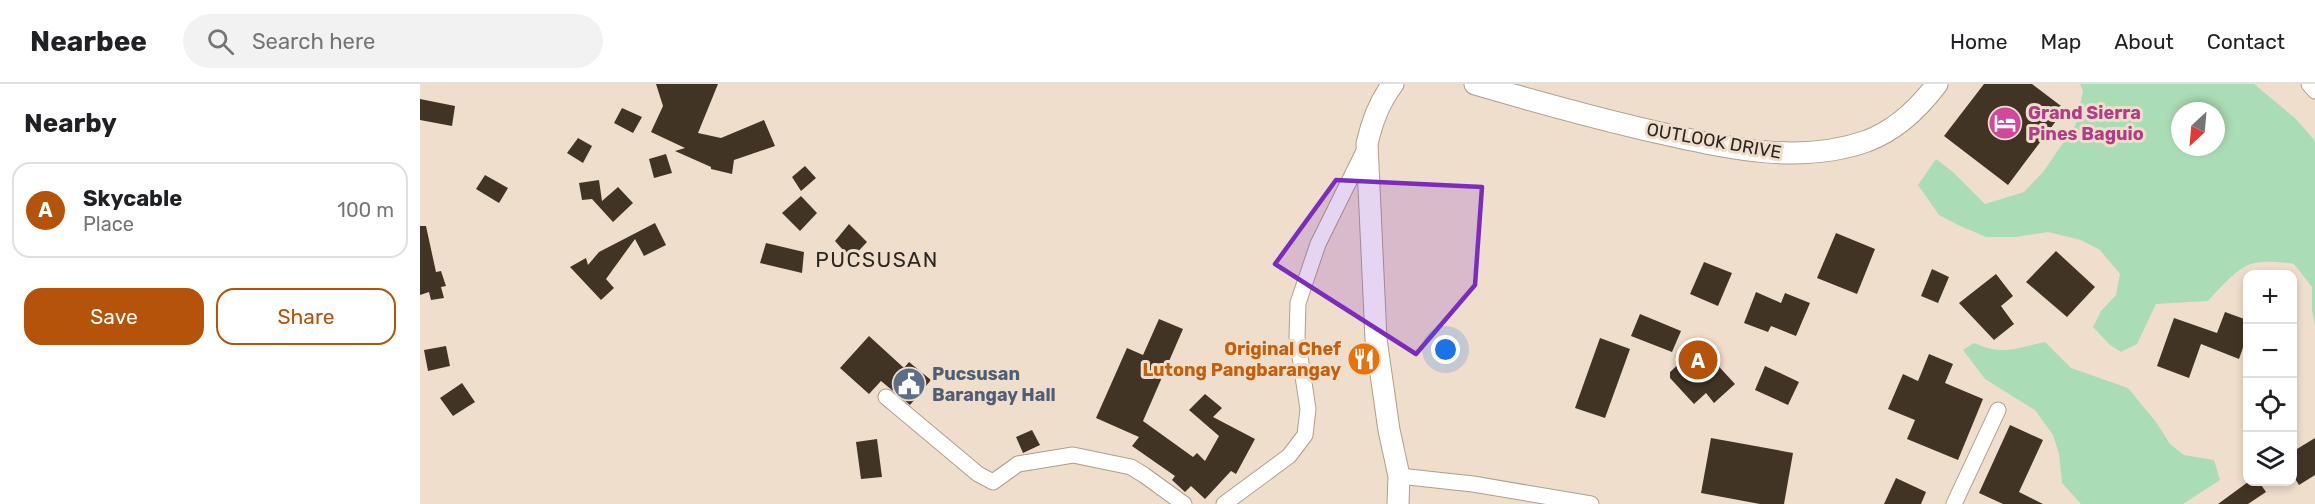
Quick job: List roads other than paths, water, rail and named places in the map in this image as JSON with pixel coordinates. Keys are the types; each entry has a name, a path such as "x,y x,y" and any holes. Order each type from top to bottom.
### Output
{"street":[{"path":"1224,504 1289,456 1305,435 1308,410 1297,337 1298,303 1318,244 1367,144 1372,122 1381,102 1394,84"},
{"name":"OUTLOOK DRIVE","path":"1475,84 1613,122 1703,142 1755,151 1790,154 1833,149 1867,141 1893,128 1915,110 1937,84"},
{"path":"2308,84 2315,91"},
{"path":"1367,144 1376,339 1389,430 1399,476 1398,504"},
{"path":"886,397 978,474 993,482 1018,464 1073,455 1131,467 1184,504"},
{"path":"1954,504 1998,410"},
{"path":"1399,476 1473,484 1591,504"}],"place":[{"name":"Grand Sierra Pines Baguio","path":"2005,123"},
{"name":"Original Chef Lutong Pangbarangay","path":"1364,359"},
{"name":"Skycable","path":"1698,360"},
{"name":"Pucsusan Barangay Hall","path":"909,384"}],"district":[{"name":"PUCSUSAN","path":"877,259"}]}
